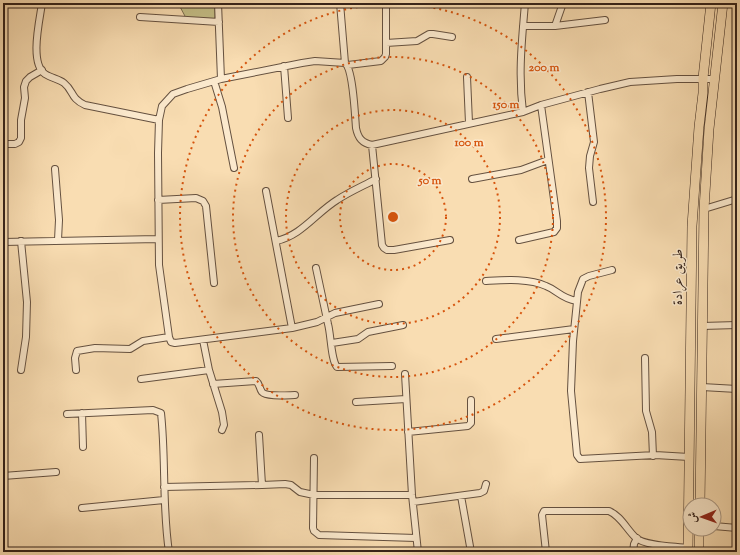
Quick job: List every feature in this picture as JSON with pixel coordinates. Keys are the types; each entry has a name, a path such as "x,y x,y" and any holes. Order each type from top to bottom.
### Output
{"main road":[{"name":"طريق عرادة","path":"688,550 692,226 696,156 711,3"},
{"path":"700,497 704,209 709,129 723,3"},
{"path":"699,537 699,552"}],"street":[{"path":"42,3 36,43 36,54 44,74 64,83 78,102 159,120"},
{"path":"218,3 221,79"},
{"path":"340,3 346,64 351,78 357,135 362,141 372,145 524,112 540,105 630,82 715,78"},
{"path":"379,304 342,311 317,322 292,328 203,340 175,343 171,342 169,337 159,265 159,120 162,106 173,94 221,79 315,61 346,64 381,61 386,54 386,3"},
{"path":"524,112 520,91 520,66 525,3"},
{"path":"555,26 562,3"},
{"path":"140,17 219,22"},
{"path":"523,26 555,26 605,20"},
{"path":"386,43 417,41 429,34 452,37"},
{"path":"284,66 288,118"},
{"path":"3,144 15,144 19,142 21,138 21,114 25,98 24,87 26,81 30,77 42,70"},
{"path":"467,78 469,123"},
{"path":"214,81 222,107 234,168"},
{"path":"588,92 594,142 590,156 593,202"},
{"path":"519,240 554,232 557,228 540,105"},
{"path":"372,145 382,245 384,248 387,250 394,250 450,240"},
{"path":"472,179 521,170 548,160"},
{"path":"55,169 58,240"},
{"path":"276,241 282,240 300,230 319,213 337,200 376,179"},
{"path":"266,191 292,328"},
{"path":"158,200 196,198 203,201 206,206 214,283"},
{"path":"704,209 737,199"},
{"path":"3,242 158,239"},
{"path":"21,241 27,302 26,344 21,370"},
{"path":"316,268 332,343 334,361 337,367 392,366"},
{"path":"612,270 583,279 578,292 570,391 576,452 578,458 653,456 689,457"},
{"path":"486,281 507,280 539,283 553,289 566,299 577,301"},
{"path":"332,343 358,339 368,332 403,325"},
{"path":"702,326 737,325"},
{"path":"496,339 574,329"},
{"path":"76,370 75,358 77,352 95,348 130,349 143,341 169,337"},
{"path":"203,340 209,370 222,412 224,425 222,430"},
{"path":"645,358 646,412 652,432 653,456"},
{"path":"141,379 209,370"},
{"path":"405,374 412,495 418,552"},
{"path":"213,384 256,381 259,383 262,391 266,394 295,395"},
{"path":"702,388 737,389"},
{"path":"356,402 406,399"},
{"path":"408,432 468,426 471,423 471,400"},
{"path":"67,414 153,410 158,411 161,414 164,500 169,552"},
{"path":"82,413 83,447"},
{"path":"260,435 262,485"},
{"path":"314,458 313,528 318,535 416,538"},
{"path":"3,476 56,472"},
{"path":"164,487 285,484 290,485 300,492 314,495 412,495"},
{"path":"413,502 480,493 484,491 486,484"},
{"path":"461,496 472,552"},
{"path":"82,508 164,500"},
{"path":"546,552 542,515 544,511 609,511 643,542 688,550"},
{"path":"722,527 737,528"},
{"path":"633,552 637,538"}],"shaded area":[{"path":"178,3 215,3 215,19 186,18"}]}
